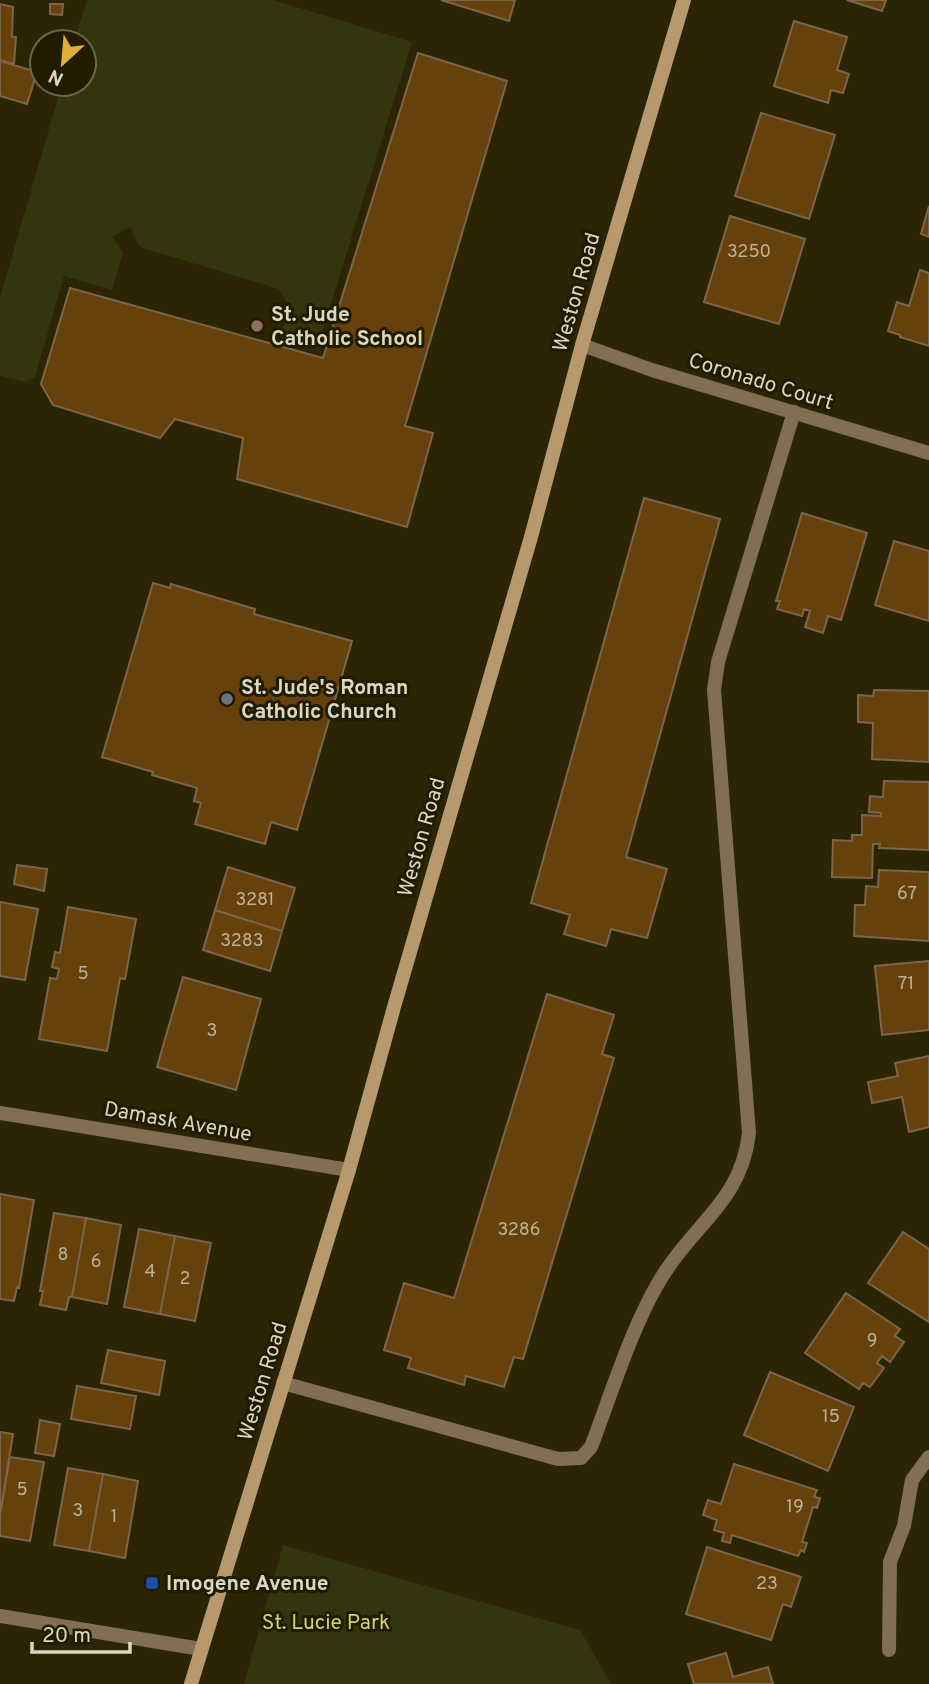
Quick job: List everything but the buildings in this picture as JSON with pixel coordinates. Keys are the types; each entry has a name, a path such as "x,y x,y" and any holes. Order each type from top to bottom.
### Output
{"main road":[{"name":"Weston Road","path":"191,1684 349,1170 531,537 582,345 684,0"}],"street":[{"name":"Coronado Court","path":"582,345 652,370 929,453"},
{"path":"283,1383 558,1460 580,1458 591,1447 626,1356 667,1269 734,1186 747,1157 750,1133 714,690 718,662 794,412"},
{"name":"Damask Avenue","path":"0,1113 349,1170"},
{"path":"889,1650 890,1562 904,1526 912,1480 929,1457"},
{"path":"0,1616 201,1649"}],"green space":[{"path":"87,0 273,0 412,42 317,349 280,338 289,307 279,289 140,247 130,227 112,236 123,253 112,290 64,276 35,377 25,382 0,376 0,298 58,98 98,98 98,28 78,28"},
{"name":"St. Lucie Park","path":"283,1545 580,1630 611,1684 244,1684"}],"place":[{"name":"St. Jude Catholic School","path":"257,326"},
{"name":"St. Jude's Roman Catholic Church","path":"227,699"},
{"name":"Imogene Avenue","path":"152,1583"}]}
